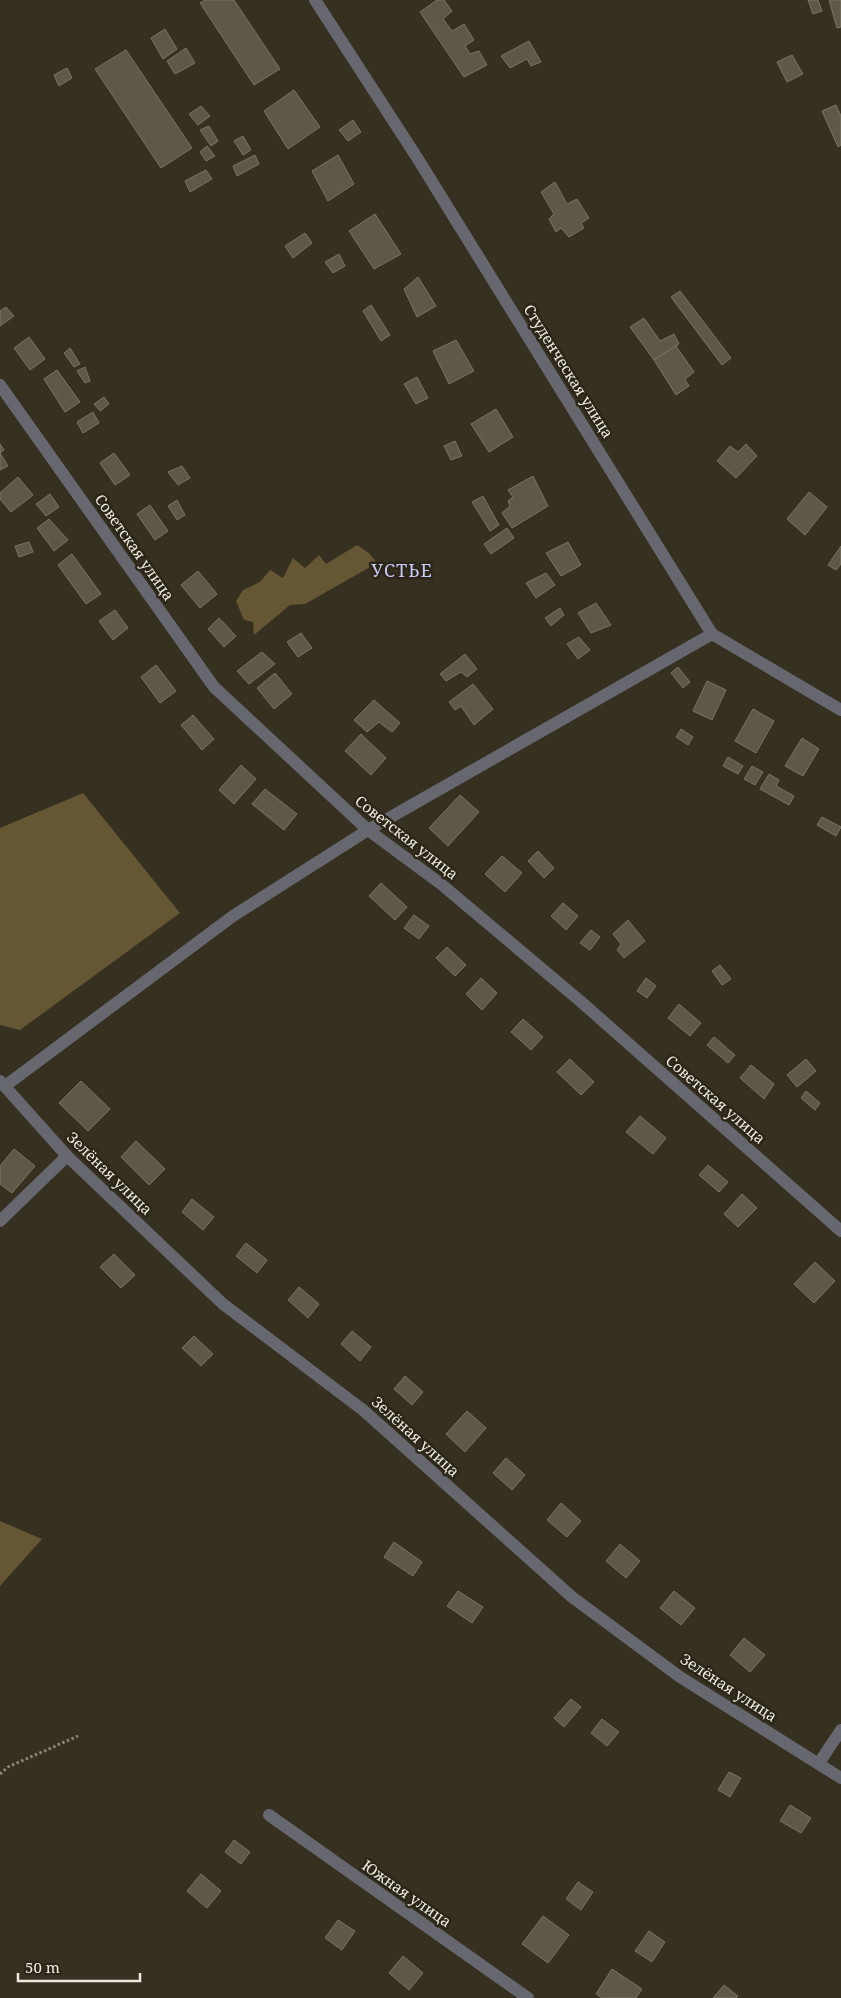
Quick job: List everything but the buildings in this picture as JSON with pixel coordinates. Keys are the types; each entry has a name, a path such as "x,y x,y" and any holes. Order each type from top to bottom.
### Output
{"street":[{"name":"Студенческая улица","path":"315,0 422,164 712,634 841,710"},
{"name":"Советская улица","path":"0,385 214,687 368,830 441,884 579,1000 841,1231"},
{"path":"2,1084 233,916 368,830 712,634"},
{"name":"Зелёная улица","path":"2,1084 67,1156 223,1304 364,1410 572,1597 680,1677 841,1778"},
{"path":"0,1220 67,1156"},
{"path":"819,1763 841,1730"},
{"name":"Южная улица","path":"268,1815 528,1998"}],"path":[{"path":"0,1774 8,1767 78,1736"}],"shaded area":[{"path":"357,545 369,553 377,563 305,604 290,605 254,635 253,622 244,620 236,601 243,590 260,582 270,570 283,578 293,558 305,568 319,555 326,564"},
{"path":"83,793 180,913 20,1030 0,1025 0,828"},
{"path":"0,1521 42,1539 0,1586"}],"district":[{"name":"УСТЬЕ","path":"402,570"}]}
